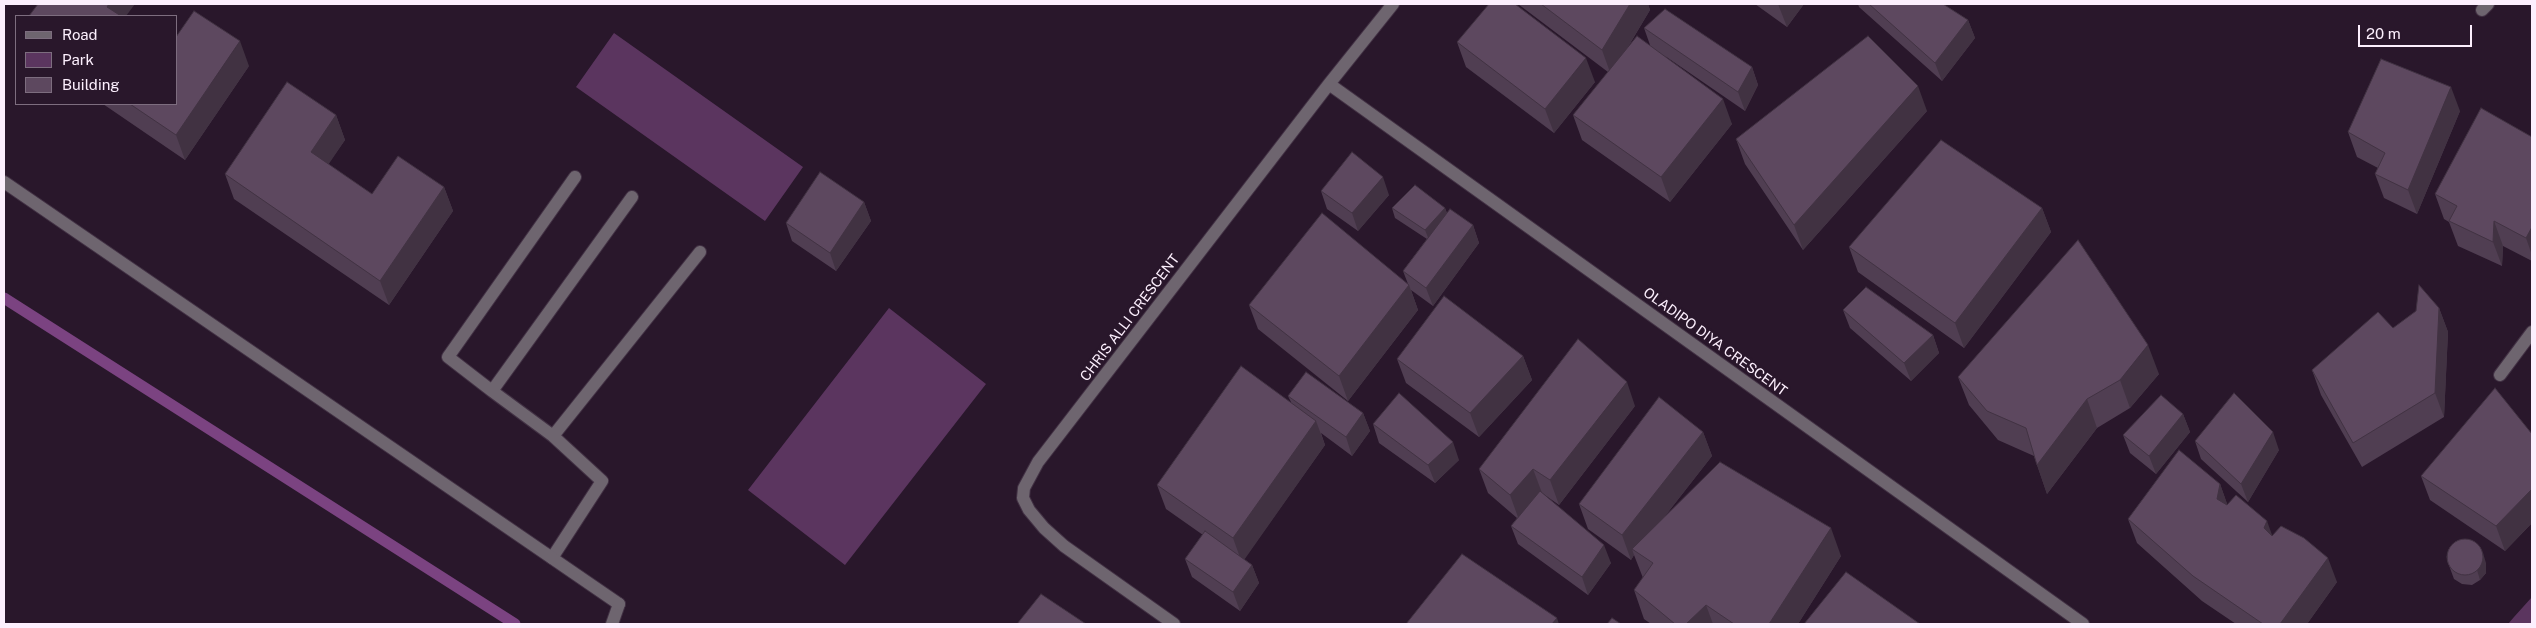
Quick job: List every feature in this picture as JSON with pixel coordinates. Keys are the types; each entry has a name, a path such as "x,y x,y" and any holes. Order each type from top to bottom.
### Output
{"street":[{"name":"CHRIS ALLI CRESCENT","path":"1174,624 1064,546 1044,528 1029,510 1023,498 1024,488 1038,462 1329,84 1393,4"},
{"name":"OLADIPO DIYA CRESCENT","path":"1329,84 2083,624"},
{"path":"552,558 602,481 553,436 448,357 575,177"},
{"path":"4,182 618,604 612,624"},
{"path":"492,391 632,197"},
{"path":"553,436 700,252"},
{"path":"2500,375 2532,332"}],"green space":[{"path":"614,33 803,167 765,221 576,87"},
{"path":"889,308 986,384 845,565 748,490"},
{"path":"2532,597 2532,624 2508,624 2514,617"}],"building":[{"path":"38,4 109,4 107,7 119,15 30,15"},
{"path":"1489,4 1515,4 1586,58 1545,109 1457,42"},
{"path":"1541,4 1630,4 1602,50"},
{"path":"1869,4 1943,4 1968,20 1935,63"},
{"path":"1665,9 1752,67 1738,92 1644,28"},
{"path":"194,11 240,41 176,135 131,105 178,105 178,34"},
{"path":"1637,36 1723,99 1661,177 1573,115"},
{"path":"1868,36 1918,86 1794,225 1736,139"},
{"path":"2381,59 2451,87 2408,190 2375,174 2385,153 2348,132"},
{"path":"287,82 336,115 311,152 372,194 398,156 444,187 380,281 225,174"},
{"path":"2481,108 2532,137 2532,227 2526,238 2494,221 2493,242 2449,221 2457,206 2435,194"},
{"path":"1941,140 2042,208 1955,323 1849,247"},
{"path":"1352,152 1383,177 1352,213 1321,191"},
{"path":"820,172 864,202 830,253 786,223"},
{"path":"1415,185 1445,208 1425,230 1392,208"},
{"path":"1450,209 1473,225 1426,288 1403,271"},
{"path":"1322,213 1409,285 1339,376 1249,305"},
{"path":"2078,240 2148,345 2120,380 2087,399 2037,465 2026,428 1987,411 1958,377"},
{"path":"2419,285 2439,308 2435,393 2353,443 2312,370 2378,312 2393,328 2416,311"},
{"path":"1866,287 1933,335 1904,363 1843,310"},
{"path":"1444,296 1523,356 1470,413 1397,359"},
{"path":"1578,339 1627,382 1550,480 1533,469 1510,495 1479,469"},
{"path":"1241,366 1316,421 1233,538 1157,485"},
{"path":"1306,372 1363,413 1346,437 1288,396"},
{"path":"2495,388 2532,434 2532,489 2496,526 2421,476"},
{"path":"1399,393 1453,442 1428,465 1373,424"},
{"path":"2234,393 2273,432 2241,484 2195,441"},
{"path":"2161,395 2183,414 2149,456 2123,435"},
{"path":"1659,397 1703,432 1622,535 1579,504"},
{"path":"2179,450 2220,484 2217,499 2227,505 2236,495 2267,521 2264,528 2272,536 2281,526 2304,538 2328,558 2280,624 2263,624 2193,576 2128,519"},
{"path":"1720,462 1831,528 1769,624 1734,624 1706,605 1686,624 1675,624 1634,590 1653,563 1632,549"},
{"path":"1540,491 1604,545 1582,577 1511,526"},
{"path":"1205,531 1252,565 1233,592 1185,559"},
{"path":"2465,539 2472,540 2478,544 2482,550 2482,564 2478,570 2472,574 2465,575 2458,574 2452,570 2448,564 2447,557 2448,550 2452,544 2458,540"},
{"path":"1462,554 1557,618 1552,624 1406,624"},
{"path":"1846,572 1920,624 1804,624"},
{"path":"1041,594 1086,624 1017,624"},
{"path":"1612,618 1621,624 1607,624"}],"waterway":[{"path":"4,298 515,624"}]}
